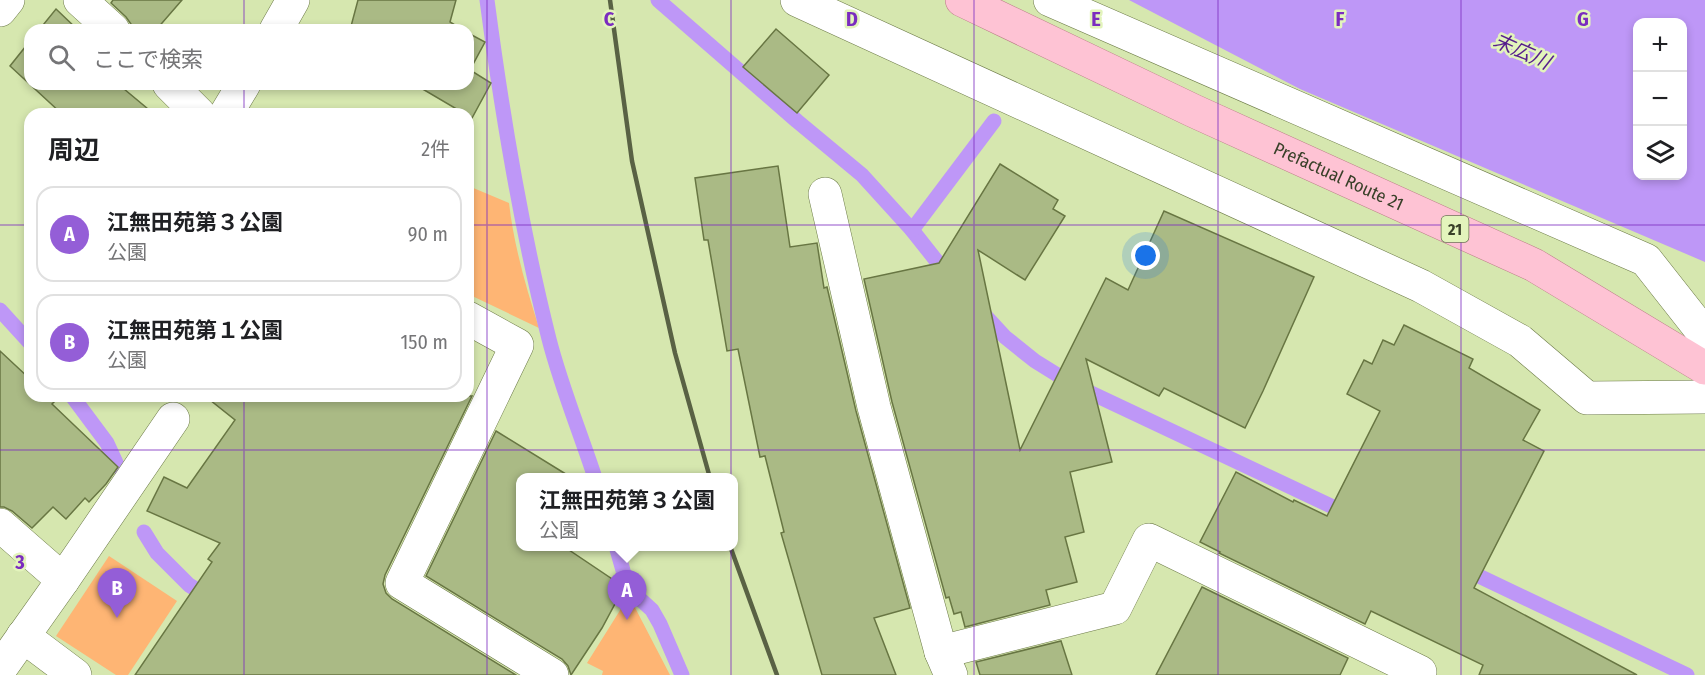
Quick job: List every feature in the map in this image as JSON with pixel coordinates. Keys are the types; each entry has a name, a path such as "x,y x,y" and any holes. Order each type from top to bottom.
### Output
{"main road":[{"name":"Prefactual Route 21","path":"962,0 1194,111 1534,265 1705,368"}],"street":[{"path":"0,10 8,0"},
{"path":"80,0 106,24"},
{"path":"279,24 293,0"},
{"path":"797,0 1421,286 1520,341 1587,398 1705,397"},
{"path":"1050,0 1646,260 1705,335"},
{"path":"176,90 193,108"},
{"path":"230,108 240,90"},
{"path":"825,194 874,407 946,663 1115,609 1149,540 1420,672"},
{"path":"474,321 518,345 402,583 552,675"},
{"path":"0,669 173,419"},
{"path":"0,525 63,580"},
{"path":"23,636 75,675"}],"shaded area":[{"path":"474,188 509,203 521,266 539,328 474,297"},
{"path":"109,556 177,601 128,675 116,675 56,636"},
{"path":"629,596 670,675 602,675 603,671 587,663"}],"water":[{"name":"末広川","path":"1129,0 1705,0 1705,262 1300,89"}],"building":[{"path":"113,0 182,0 161,24 131,24 111,3"},
{"path":"358,0 456,0 450,22 453,24 352,24"},
{"path":"56,9 72,24 44,24"},
{"path":"776,29 829,75 797,113 743,67"},
{"path":"474,36 485,42 474,63"},
{"path":"24,48 24,79 10,66"},
{"path":"474,72 491,83 474,114 474,108 455,108 424,90 474,90"},
{"path":"36,90 125,90 147,108 56,108"},
{"path":"1000,164 1058,200 1053,209 1065,216 1025,280 978,250 1020,450 1106,278 1128,290 1164,211 1314,277 1245,428 1164,388 1159,396 1086,359 1112,462 1070,472 1084,532 1065,537 1077,582 1046,590 1050,605 965,627 961,612 954,614 949,597 946,598 892,402 864,279 939,263"},
{"path":"778,166 790,247 817,243 824,288 827,287 856,411 910,608 874,618 896,675 822,675 781,533 784,532 765,456 760,457 738,349 727,351 708,240 704,240 695,178"},
{"path":"1404,325 1473,359 1469,368 1540,410 1523,440 1544,451 1474,588 1637,675 1479,675 1483,665 1371,611 1365,624 1200,542 1236,472 1293,502 1294,500 1327,516 1380,411 1347,394 1364,360 1372,364 1383,340 1394,345"},
{"path":"0,351 24,373 24,402 54,402 52,404 118,467 89,502 85,498 66,519 53,507 32,528 12,511 0,507"},
{"path":"212,402 469,402 385,575 383,584 386,593 392,599 516,675 135,675 212,562 208,559 220,543 147,511 164,477 187,488 235,420"},
{"path":"496,431 564,473 516,473 516,551 570,551 624,587 602,628 571,675 562,659 426,576"},
{"path":"1202,587 1348,658 1340,675 1156,675"},
{"path":"1061,641 1072,675 980,675 976,662"}],"waterway":[{"path":"487,0 513,171 539,297 559,374 593,473"},
{"path":"658,0 862,175 912,230 950,278"},
{"path":"912,230 994,121"},
{"path":"0,310 24,336"},
{"path":"981,311 1005,337 1035,361 1072,384 1348,514"},
{"path":"76,402 107,443 118,467"},
{"path":"144,532 157,553 189,585 210,598"},
{"path":"617,551 628,588 652,610 682,675"},
{"path":"1462,568 1687,675"}],"railway":[{"path":"610,0 632,161 675,353 709,473"},
{"path":"732,551 777,675"}],"place":[{"name":"江無田苑第１公園","path":"117,618"},
{"name":"江無田苑第３公園","path":"627,620"}]}
